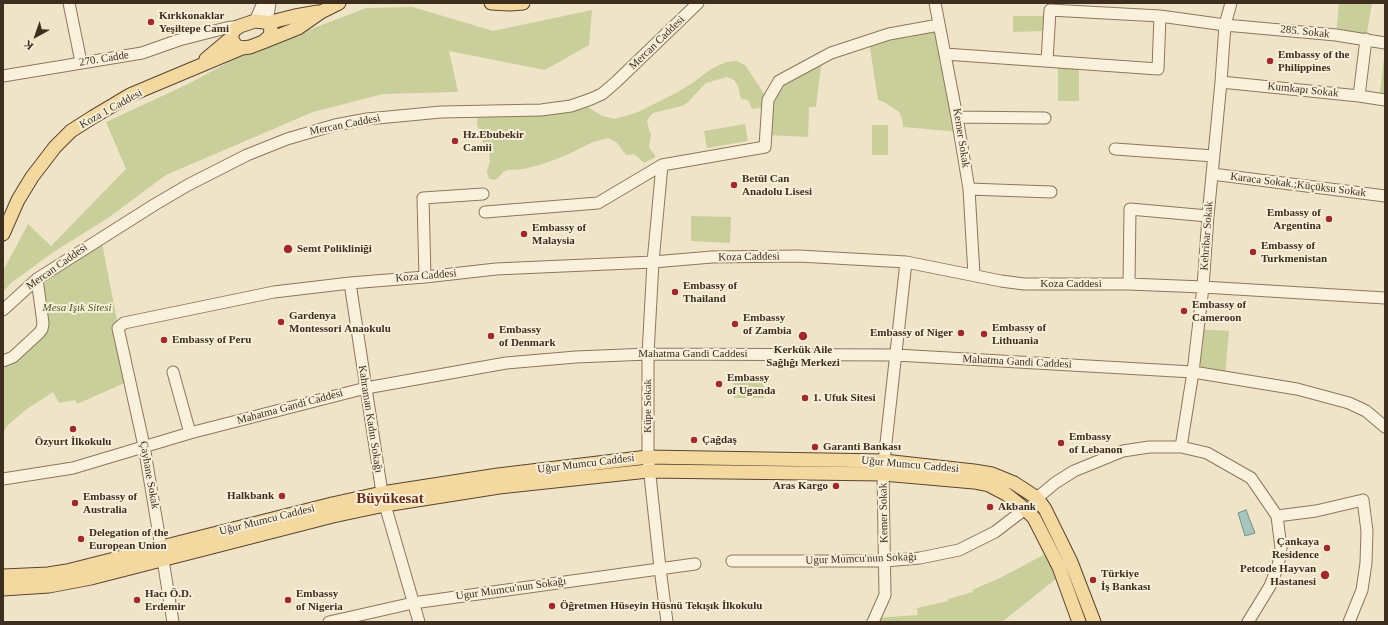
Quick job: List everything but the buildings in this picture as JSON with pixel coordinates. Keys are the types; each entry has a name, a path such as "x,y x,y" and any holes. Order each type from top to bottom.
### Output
{"main road":[{"name":"270. Cadde","path":"242,48 250,47 298,28 321,12 339,3"},
{"path":"491,3 523,3"},
{"name":"270. Cadde","path":"240,26 321,12"},
{"path":"261,22 270,26 272,32 263,42"},
{"path":"199,66 231,38 234,30 240,26"},
{"path":"231,38 236,46 242,48"},
{"name":"Koza 1 Caddesi","path":"3,234 18,200 32,177 54,147 71,131 96,114 130,95 242,48"},
{"name":"Uğur Mumcu Caddesi","path":"3,589 49,586 92,578 264,533 383,499 498,475 648,457 974,471 992,474 1014,483 1036,498 1045,509 1071,562 1094,622"},
{"name":"Uğur Mumcu Caddesi","path":"3,576 48,574 67,571 332,504 648,471 884,468 990,485 1006,494 1025,509 1034,518 1059,567 1079,622"},
{"name":"Çayhane Sokak","path":"161,547 164,560"}],"street":[{"path":"69,3 81,62"},
{"path":"261,22 262,3"},
{"path":"261,22 270,3"},
{"name":"Mercan Caddesi","path":"3,310 37,279 79,251 188,185 246,155 287,139 335,125 392,116 457,112 541,110 582,103 602,94 616,82 698,3"},
{"name":"Kemer Sokak","path":"935,3 969,189 974,275"},
{"name":"Kehribar Sokak","path":"1181,447 1203,286 1225,25 1232,3"},
{"name":"285. Sokak","path":"1047,61 1050,10 1160,16 1225,25 1366,39 1385,43"},
{"path":"945,54 1158,69 1160,16"},
{"path":"485,212 598,203 662,165 765,147 768,100 779,81 831,53 889,34 939,25"},
{"name":"270. Cadde","path":"3,76 142,53 178,40 240,26"},
{"name":"270. Cadde","path":"202,34 218,36 222,41 221,46"},
{"path":"1360,96 1366,39"},
{"name":"Kumkapı Sokak","path":"1221,82 1360,96 1385,100"},
{"path":"957,117 1045,118"},
{"path":"1115,149 1214,156"},
{"name":"Küpe Sokak","path":"662,165 653,262 648,354 648,471 667,622"},
{"name":"Karaca Sokak.;Küçüksu Sokak","path":"1212,174 1385,196"},
{"path":"969,189 1051,192"},
{"path":"425,277 423,198 483,194"},
{"path":"1129,284 1130,209 1208,216"},
{"name":"Koza Caddesi","path":"118,328 124,323 274,292 496,269 653,262 712,257 798,256 906,262 1024,284 1203,286 1385,298"},
{"name":"Kemer Sokak","path":"873,622 885,595 884,468 906,262"},
{"path":"3,361 13,358 42,329 43,323 37,279"},
{"name":"Kahraman Kadın Sokağı","path":"350,283 383,499 419,622"},
{"name":"Çayhane Sokak","path":"118,328 144,446 161,547"},
{"name":"Mahatma Gandi Caddesi","path":"3,479 73,468 190,433 366,388 506,363 576,357 648,354 896,355 1192,372 1297,389 1349,402 1366,411 1385,427"},
{"path":"173,372 190,433"},
{"path":"1036,498 1055,483 1074,471 1123,451 1149,447 1181,447 1207,453 1251,478 1277,516 1281,548 1278,566 1270,586 1248,622"},
{"path":"1277,516 1316,511 1363,500 1367,531 1366,563 1362,590 1349,622"},
{"name":"Ugur Mumcu'nun Sokağı","path":"732,561 885,560 920,558 959,550 995,532 1025,509"},
{"name":"Çayhane Sokak","path":"164,560 172,622"},
{"name":"Ugur Mumcu'nun Sokağı","path":"329,622 413,603 695,564"}],"green space":[{"path":"1339,3 1372,3 1366,39 1336,35"},
{"path":"413,7 493,31 592,10 589,45 545,70 449,51 458,92 383,94 313,112 166,175 108,218 55,251 11,283 3,292 3,271 28,224 51,246 126,169 106,122 188,84 238,57 366,8"},
{"path":"1013,16 1043,16 1044,31 1013,32"},
{"path":"939,25 960,132 903,127 899,112 884,102 878,100 869,41"},
{"path":"1385,48 1385,94 1380,93"},
{"path":"822,58 816,107 809,107 808,137 766,135 768,107 752,109 748,100 741,99 738,86 734,80 727,77 706,83 687,103 682,106 653,113 649,117 647,122 651,136 649,147 656,157 644,163 634,154 626,155 617,143 608,138 593,142 546,163 524,169 508,170 503,172 495,180 489,179 487,171 490,161 489,151 483,142 477,124 478,115 582,103 602,116 615,119 638,112 676,93 711,69 726,62 737,61 746,66 768,100 779,81"},
{"path":"1058,68 1079,68 1079,101 1058,101"},
{"path":"745,124 748,141 707,148 704,131"},
{"path":"872,125 888,125 888,155 872,155"},
{"path":"691,216 731,217 730,243 691,241"},
{"name":"Mesa Işık Sitesi","path":"101,238 129,381 77,404 75,400 59,403 53,392 27,409 8,425 3,433 3,361 39,333 37,279"},
{"path":"1198,329 1229,331 1225,377 1193,372"},
{"path":"733,375 764,375 764,398 734,398"},
{"path":"1051,551 1062,574 1002,622 873,622 875,618 918,615 917,608 948,601 948,599 973,592 972,590 1000,578"}],"water":[{"path":"1246,510 1255,533 1245,536 1238,513"}],"place":[{"name":"Kırkkonaklar Yeşiltepe Cami","path":"151,22"},
{"name":"Embassy of the Philippines","path":"1270,61"},
{"name":"Hz.Ebubekir Camii","path":"455,141"},
{"name":"Betül Can Anadolu Lisesi","path":"734,185"},
{"name":"Embassy of Argentina","path":"1329,219"},
{"name":"Embassy of Malaysia","path":"524,234"},
{"name":"Semt Polikliniği","path":"288,249"},
{"name":"Embassy of Turkmenistan","path":"1253,252"},
{"name":"Embassy of Thailand","path":"675,292"},
{"name":"Embassy of Cameroon","path":"1184,311"},
{"name":"Gardenya Montessori Anaokulu","path":"281,322"},
{"name":"Embassy of Zambia","path":"735,324"},
{"name":"Embassy of Niger","path":"961,333"},
{"name":"Embassy of Lithuania","path":"984,334"},
{"name":"Embassy of Denmark","path":"491,336"},
{"name":"Kerkük Aile Sağlığı Merkezi","path":"803,336"},
{"name":"Embassy of Peru","path":"164,340"},
{"name":"Embassy of Uganda","path":"719,384"},
{"name":"1. Ufuk Sitesi","path":"805,398"},
{"name":"Özyurt İlkokulu","path":"73,429"},
{"name":"Çağdaş","path":"694,440"},
{"name":"Embassy of Lebanon","path":"1061,443"},
{"name":"Garanti Bankası","path":"815,447"},
{"name":"Aras Kargo","path":"836,486"},
{"name":"Halkbank","path":"282,496"},
{"name":"Embassy of Australia","path":"75,503"},
{"name":"Akbank","path":"990,507"},
{"name":"Delegation of the European Union","path":"81,539"},
{"name":"Çankaya Residence","path":"1327,548"},
{"name":"Petcode Hayvan Hastanesi","path":"1325,575"},
{"name":"Türkiye İş Bankası","path":"1093,580"},
{"name":"Hacı Ö.D. Erdemir","path":"137,600"},
{"name":"Embassy of Nigeria","path":"288,600"},
{"name":"Öğretmen Hüseyin Hüsnü Tekışık İlkokulu","path":"552,606"}],"district":[{"name":"Büyükesat","path":"390,499"}]}
